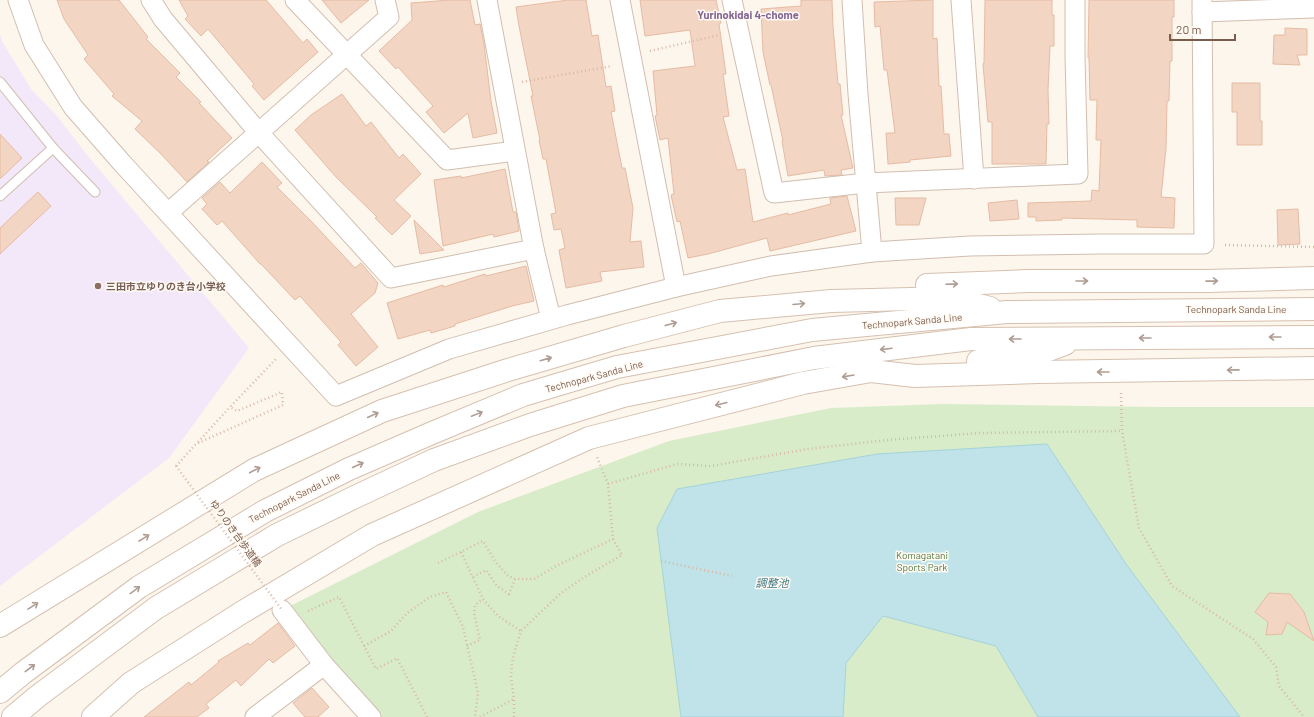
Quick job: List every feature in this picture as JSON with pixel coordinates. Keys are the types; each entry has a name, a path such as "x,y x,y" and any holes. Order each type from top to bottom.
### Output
{"main road":[{"path":"831,301 900,286 1028,281 1207,281 1314,278"},
{"path":"0,626 254,470 382,411 508,370 624,336 720,311 831,301 951,298 1007,312"},
{"name":"Technopark Sanda Line","path":"0,692 23,673 139,587 265,511 349,469 432,432 523,395 617,368 812,330 1007,312 1314,309"},
{"path":"13,717 38,696 156,608 277,535 434,460 522,428 623,396 814,358 971,339 1314,337"},
{"path":"93,717 131,683 241,613 372,535 589,438 803,384 871,372 1035,355 1082,338"},
{"path":"871,372 915,376 1038,372 1314,368"}],"street":[{"path":"18,0 34,45 73,107 336,396 449,349 551,319 676,287 771,266 872,252 970,246 1204,244 1202,6 1314,8"},
{"path":"151,0 163,19 259,133 391,278 534,249"},
{"path":"295,0 448,160 515,151"},
{"path":"168,213 389,17 385,0"},
{"path":"487,0 534,249 551,319"},
{"path":"620,0 676,287"},
{"path":"732,0 774,193 866,183 1078,174 1075,0"},
{"path":"852,0 858,94 872,252"},
{"path":"961,0 974,179"},
{"path":"286,615 324,665 371,717"},
{"path":"254,717 324,665"}],"lane":[{"path":"0,82 53,148 94,192"},
{"path":"0,196 53,148"}],"path":[{"path":"503,85 631,59 738,31"},
{"path":"1204,244 1314,247"},
{"path":"196,444 289,345"},
{"path":"1120,371 1122,431 1139,528 1172,586 1253,639 1276,667 1279,686 1304,717"},
{"path":"196,444 283,405 282,392 237,410 230,407"},
{"path":"608,484 677,464 711,466 808,449 887,440 980,433 1122,431"},
{"path":"514,717 514,699 511,677 512,663 522,631 561,593 586,576 622,555 613,539 608,484 589,438"},
{"name":"ゆりのき台歩道橋","path":"196,444 176,466 286,615"},
{"path":"438,563 483,541 495,561 507,575 515,579 534,579 556,566 613,539"},
{"path":"461,552 484,599 498,616 522,631"},
{"path":"661,561 732,576"},
{"path":"473,577 486,570 497,586 509,594 515,579"},
{"path":"364,646 391,631 407,613 430,597 446,592 462,627 478,693 475,717"},
{"path":"286,615 339,597 376,669 397,658 427,717"},
{"path":"467,646 480,640 474,613 476,605 484,599"},
{"path":"480,717 514,699"}],"shaded area":[{"name":"三田市立ゆりのき台小学校","path":"0,35 3,43 31,89 57,116 87,155 249,348 169,458 0,586"}],"green space":[{"name":"Komagatani Sports Park","path":"942,404 1157,407 1314,407 1314,717 371,717 282,610 478,512 669,441 831,408"}],"water":[{"name":"調整池","path":"1047,444 1126,564 1240,717 1038,717 996,646 883,616 846,663 843,717 681,717 657,528 677,489 877,454"}],"building":[{"path":"57,0 119,0 148,37 146,39 180,73 176,77 201,102 199,103 232,138 187,182 135,129 142,121 112,96 114,94 84,59 88,55 64,19"},
{"path":"179,0 266,0 303,43 307,39 318,52 264,100 252,86 254,84 208,29 201,36 185,19 188,16"},
{"path":"322,0 369,0 341,23"},
{"path":"470,0 475,25 480,24 497,133 473,138 468,113 444,133 426,112 433,106 398,67 396,69 379,51 412,20 411,3"},
{"path":"568,0 586,0 592,36 598,35 606,87 611,86 615,111 611,112 622,168 625,168 633,208 630,242 641,241 644,267 600,272 602,281 566,288 559,250 565,248 561,229 554,230 551,214 556,213 546,159 543,159 539,140 531,96 533,96 516,7"},
{"path":"640,0 716,0 721,23 719,24 726,74 723,74 729,116 723,117 737,170 745,169 753,222 831,204 830,198 847,196 856,231 770,251 767,238 688,258 680,221 677,222 671,195 674,194 668,138 660,140 655,116 657,115 653,71 695,66 690,30 645,36"},
{"path":"801,0 832,0 838,84 840,84 843,115 841,115 853,168 841,170 842,175 825,176 824,170 788,176 783,141 763,52 761,9 801,6"},
{"path":"933,0 933,39 937,38 939,86 941,86 944,134 949,134 951,156 888,164 886,133 895,133 887,70 884,70 880,26 875,27 874,2"},
{"path":"985,0 1052,0 1052,15 1054,15 1054,46 1050,46 1048,90 1049,124 1047,124 1046,164 992,164 992,122 988,122 983,64"},
{"path":"1089,0 1174,0 1174,17 1172,17 1172,61 1170,61 1166,148 1161,197 1175,198 1174,228 1137,227 1137,220 1062,218 1062,220 1036,221 1036,217 1028,217 1028,203 1091,201 1092,190 1099,191 1101,140 1096,140 1097,100 1090,100 1088,58"},
{"path":"1285,28 1307,29 1307,55 1297,55 1300,65 1273,64 1274,35 1285,35"},
{"path":"1232,83 1260,83 1260,121 1262,121 1262,145 1237,145 1237,112 1232,112"},
{"path":"342,94 366,126 371,122 399,158 403,154 421,174 394,200 411,216 392,235 375,218 377,217 336,177 295,130 311,115"},
{"path":"0,134 22,158 0,179"},
{"path":"262,162 282,183 277,187 355,268 361,263 378,283 375,293 351,314 378,347 356,366 338,345 341,342 300,296 295,300 260,264 222,221 217,225 202,209 207,204 202,198 220,182 230,193"},
{"path":"505,169 513,212 516,212 519,231 494,237 493,234 443,246 434,180 461,176 461,178"},
{"path":"38,192 51,206 0,254 0,228"},
{"path":"895,198 926,198 919,225 896,225"},
{"path":"1017,200 1019,219 990,221 988,203"},
{"path":"1298,209 1300,244 1278,245 1277,210"},
{"path":"414,220 444,250 420,254"},
{"path":"526,266 534,301 512,306 431,333 430,330 398,339 387,303 443,285 444,287 485,274 486,276"},
{"path":"1269,593 1290,594 1304,612 1314,641 1287,622 1282,634 1266,635 1268,622 1255,612"},
{"path":"278,623 295,646 273,663 269,659 241,686 236,680 206,704 209,708 197,717 144,717 189,682 191,685 219,662 218,661 248,643 250,645"},
{"path":"312,688 329,707 318,717 305,717 293,703"}],"place":[{"name":"三田市立ゆりのき台小学校","path":"98,286"}],"district":[{"name":"Yurinokidai 4-chome","path":"748,14"}]}
